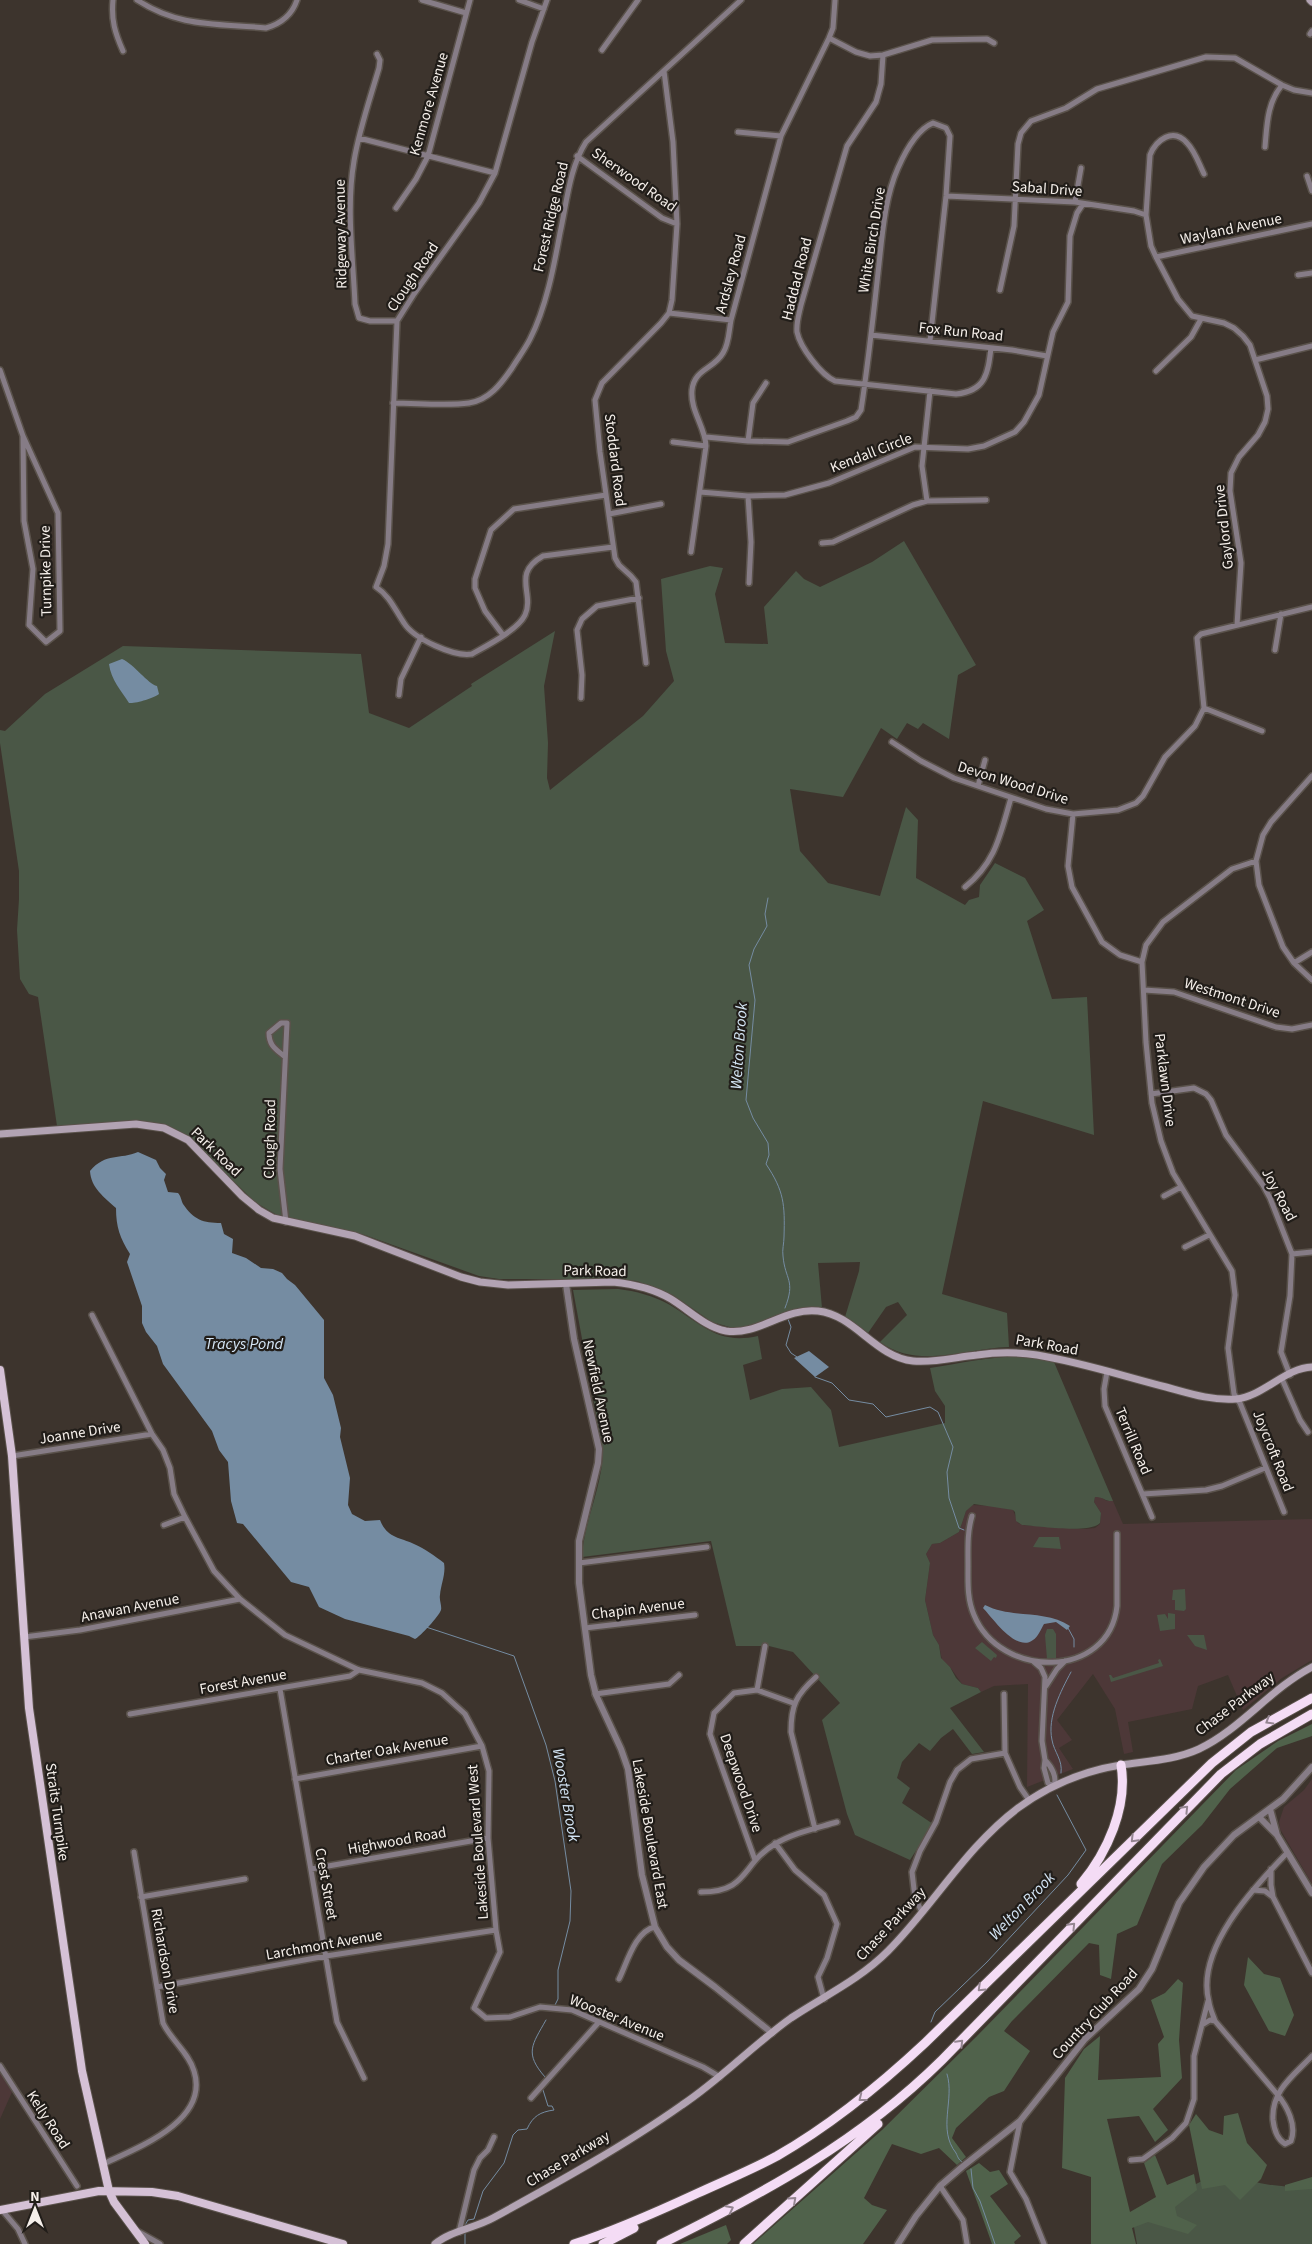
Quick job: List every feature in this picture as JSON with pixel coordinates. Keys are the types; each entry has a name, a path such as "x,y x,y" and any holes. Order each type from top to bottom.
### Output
{"highway":[{"path":"574,2244 634,2223 760,2165 796,2145 858,2102 910,2056 1224,1752 1265,1723 1312,1698"},
{"path":"744,2244 900,2104 1215,1780 1266,1740 1312,1714"},
{"path":"1016,1954 1082,1882 1099,1858 1118,1812 1123,1783 1121,1765"},
{"path":"661,2244 771,2188 826,2155 878,2118 942,2060"},
{"path":"603,2244 728,2179"}],"main road":[{"name":"Park Road","path":"0,1134 136,1124 164,1128 188,1140 242,1196 259,1210 286,1222 354,1236 480,1282 508,1285 614,1282 644,1288 669,1298 712,1327 728,1331 749,1328 792,1313 819,1311 844,1320 876,1345 904,1359 942,1360 984,1354 1018,1353 1058,1359 1209,1398 1238,1399 1255,1393 1290,1374 1312,1367"},
{"name":"Straits Turnpike","path":"0,1370 12,1456 29,1708 44,1825 74,2003 82,2071 108,2191 144,2244"},
{"name":"Chase Parkway","path":"435,2244 442,2239 504,2212 654,2124 720,2077 791,2019 872,1966 922,1912 987,1836 1029,1800 1054,1786 1089,1772 1171,1757 1197,1750 1224,1734 1279,1688 1312,1667"},
{"path":"1,2210 68,2196 108,2191 161,2194 204,2203 342,2244"}],"street":[{"path":"113,0 111,18 113,29 123,51"},
{"path":"137,0 170,18 196,23 266,28 277,26 288,16 297,0"},
{"path":"422,0 466,13"},
{"name":"Kenmore Avenue","path":"396,208 416,179 428,156 470,0"},
{"path":"519,0 544,9"},
{"name":"Clough Road","path":"421,637 404,625 388,597 376,587 384,566 388,544 397,321 414,294 480,203 495,173 547,0"},
{"path":"602,50 638,0"},
{"name":"Forest Ridge Road","path":"393,403 469,403 483,398 503,381 530,339 537,320 556,253 577,156 586,142 617,112 741,0"},
{"name":"Ardsley Road","path":"691,552 706,446 706,437 691,399 694,379 723,354 781,136 830,38 833,28 835,0"},
{"path":"830,38 856,52 870,56 932,40 986,40 994,42"},
{"name":"Ridgeway Avenue","path":"377,54 380,60 379,68 359,138 354,161 350,201 355,304 359,318 370,321 397,321"},
{"name":"Haddad Road","path":"883,54 881,84 876,102 847,146 797,320 797,331 802,344 826,377 835,381 930,392 956,394 966,393 974,389 984,381 991,348"},
{"path":"1000,290 1014,226 1018,144 1021,133 1026,125 1037,118 1066,108 1107,85 1206,57 1217,56 1235,58 1282,86 1312,93"},
{"name":"Stoddard Road","path":"646,663 636,582 619,565 613,547 595,412 598,391 609,375 655,330 668,313 672,300 677,224 672,132 664,71"},
{"path":"1265,147 1272,99 1282,86"},
{"name":"White Birch Drive","path":"706,437 788,442 856,417 861,410 872,335 882,236 895,177 898,168 917,135 925,127 933,123 946,128 950,136 946,196 930,341"},
{"path":"738,132 781,136"},
{"name":"Gaylord Drive","path":"1204,174 1197,158 1183,139 1170,136 1162,137 1153,147 1150,155 1146,215 1151,246 1186,310 1192,316 1224,323 1234,328 1250,345 1265,390 1268,409 1264,422 1258,435 1239,457 1231,473 1230,491 1241,563 1237,625"},
{"path":"359,138 495,173"},
{"name":"Sherwood Road","path":"577,156 662,218 677,224"},
{"path":"1075,202 1081,168"},
{"path":"1307,176 1312,191"},
{"name":"Sabal Drive","path":"946,196 1075,202 1134,211 1146,215"},
{"name":"Kendall Circle","path":"700,492 748,496 784,495 807,490 915,448 955,450 976,448 1001,440 1015,432 1024,422 1039,395 1053,332 1068,302 1070,236 1077,213 1083,204"},
{"name":"Wayland Avenue","path":"1156,257 1312,224"},
{"path":"1298,275 1312,273"},
{"path":"668,313 731,320"},
{"path":"1156,371 1191,336 1201,319"},
{"name":"Fox Run Road","path":"872,335 1047,356"},
{"path":"1255,360 1312,346"},
{"name":"Turnpike Drive","path":"0,370 23,436 58,513 60,631 46,642 29,625 33,569 24,521 23,436"},
{"path":"748,441 752,403 766,383"},
{"path":"928,501 922,466 930,392"},
{"path":"673,442 706,446"},
{"path":"503,635 485,611 475,588 475,579 491,530 514,509 606,495"},
{"path":"748,496 751,542 749,583"},
{"path":"822,543 833,542 913,505 928,501 986,500"},
{"path":"609,514 661,504"},
{"path":"399,694 401,679 421,637 453,654 463,656 472,654 520,623 526,613 527,570 535,560 543,556 613,547"},
{"path":"581,698 582,675 577,630 582,619 597,606 639,598"},
{"path":"1262,732 1204,708 1197,638 1201,634 1312,607"},
{"path":"1274,650 1281,614"},
{"name":"Devon Wood Drive","path":"892,742 938,771 1046,809 1072,814 1118,810 1136,803 1146,791 1166,757 1195,726 1204,708"},
{"path":"978,786 985,760"},
{"path":"1312,776 1271,822 1263,835 1256,861 1259,885 1283,947 1294,963 1312,980"},
{"path":"965,887 979,876 993,855 1011,798"},
{"path":"1072,814 1068,866 1072,887 1102,942 1120,955 1142,962"},
{"name":"Parklawn Drive","path":"1238,1399 1234,1394 1228,1348 1235,1283 1226,1259 1180,1187 1166,1158 1151,1094 1142,962 1146,945 1163,922 1232,869 1256,861"},
{"path":"1294,963 1312,952"},
{"name":"Westmont Drive","path":"1144,990 1174,992 1276,1027 1292,1029 1312,1025"},
{"name":"Clough Road","path":"285,1056 269,1042 269,1033 280,1023 287,1023 280,1170 286,1222"},
{"name":"Joy Road","path":"1151,1094 1194,1088 1206,1094 1226,1135 1270,1198 1292,1254 1290,1296 1282,1352 1290,1374"},
{"path":"1164,1196 1180,1187"},
{"path":"1185,1247 1209,1235"},
{"path":"1292,1254 1312,1252"},
{"name":"Newfield Avenue","path":"566,1284 574,1339 598,1449 598,1463 579,1541 578,1563"},
{"name":"Lakeside Boulevard West","path":"92,1315 152,1434 163,1450 167,1459 174,1494 185,1517 214,1572 240,1600 285,1635 359,1670 422,1682 442,1693 465,1714 482,1746 489,1771 488,1838 496,1930 500,1952 474,2008"},
{"name":"Terrill Road","path":"1107,1372 1104,1389 1105,1406 1152,1517"},
{"path":"1282,1379 1300,1420 1308,1432"},
{"name":"Joycroft Road","path":"1238,1399 1284,1512"},
{"name":"Joanne Drive","path":"12,1456 152,1434"},
{"path":"1143,1494 1206,1490 1222,1486 1265,1468"},
{"path":"972,1516 968,1534 968,1590 974,1615 987,1637 1016,1657 1033,1661 1066,1661"},
{"path":"164,1526 185,1517"},
{"path":"1046,1687 1057,1669 1066,1661 1096,1646 1107,1634 1116,1618 1117,1534"},
{"path":"578,1563 707,1547"},
{"name":"Lakeside Boulevard East","path":"578,1563 591,1676 595,1694 622,1749 628,1769 642,1875 655,1927 667,1947 679,1960 716,1987 772,2034"},
{"name":"Anawan Avenue","path":"24,1637 80,1630 240,1600"},
{"name":"Chapin Avenue","path":"585,1628 695,1615"},
{"path":"757,1690 765,1646"},
{"path":"1033,1661 1041,1668 1045,1677 1046,1687 1041,1726 1044,1766 1046,1779 1054,1786"},
{"name":"Forest Avenue","path":"130,1714 350,1676 359,1670"},
{"path":"595,1694 669,1684 679,1675"},
{"path":"815,1829 791,1732 793,1703 816,1677"},
{"name":"Crest Street","path":"280,1689 337,2022 364,2078"},
{"name":"Deepwood Drive","path":"755,1860 710,1734 714,1713 734,1692 757,1690 793,1703"},
{"path":"1004,1694 1005,1753 1020,1787 1029,1800"},
{"name":"Charter Oak Avenue","path":"295,1779 482,1746"},
{"path":"922,1912 915,1898 912,1872 920,1851 936,1822 950,1782 957,1770 971,1759 1005,1753"},
{"path":"1045,1760 1055,1776 1054,1786"},
{"name":"Country Club Road","path":"898,2244 916,2216 940,2186 1020,2121 1085,2039 1139,1989 1152,1969 1172,1917 1196,1875 1229,1840 1289,1794 1312,1767"},
{"path":"1270,1809 1277,1835 1286,1854 1312,1893"},
{"path":"1259,1817 1277,1835"},
{"path":"701,1892 719,1892 740,1881 755,1860 775,1844 837,1822"},
{"name":"Highwood Road","path":"311,1869 488,1838"},
{"path":"775,1844 795,1870 824,1895 837,1924 827,1958 818,1977 824,1999"},
{"name":"Richardson Drive","path":"103,2164 135,2149 171,2127 187,2114 193,2102 196,2088 195,2072 187,2057 170,2036 163,2023 134,1852"},
{"path":"1131,2160 1142,2159 1172,2138 1186,2123 1194,2099 1194,2056 1208,2001 1208,1978 1218,1940 1228,1921 1271,1869 1286,1854"},
{"path":"1271,1869 1273,1897 1312,1973"},
{"path":"141,1897 246,1879"},
{"path":"1253,1890 1265,1891 1273,1897"},
{"path":"619,1979 638,1940 645,1931 655,1927"},
{"name":"Larchmont Avenue","path":"157,1987 326,1956 496,1930"},
{"path":"1208,2001 1215,2021 1277,2094 1284,2102 1292,2121 1293,2134 1291,2141 1285,2144 1280,2140 1274,2127 1272,2108 1277,2094 1312,2056"},
{"name":"Wooster Avenue","path":"474,2008 486,2018 510,2018 540,2007 572,2010 720,2077"},
{"path":"1202,2025 1210,2020 1215,2021"},
{"path":"531,2098 599,2022"},
{"name":"Kelly Road","path":"0,2066 77,2186"},
{"path":"1020,2121 1010,2172 1026,2199 1044,2244"},
{"path":"1008,2131 1017,2137"},
{"path":"463,2231 460,2220 474,2170 480,2158 488,2150 494,2137"},
{"path":"940,2186 963,2220 968,2244"},
{"path":"1,2210 18,2229 25,2244"},
{"path":"136,2231 160,2244"}],"shaded area":[{"path":"1095,1497 1113,1501 1123,1524 1312,1519 1312,1660 1282,1678 1243,1710 1228,1675 1198,1686 1192,1709 1128,1722 1133,1752 1124,1754 1115,1709 1093,1674 1057,1720 1072,1740 1059,1748 1073,1769 1027,1787 1028,1684 994,1686 981,1692 978,1688 962,1684 950,1667 942,1660 939,1645 933,1635 925,1600 930,1563 926,1554 932,1544 940,1543 959,1532 966,1511 972,1505 995,1506 1013,1510 1018,1523 1023,1525 1085,1529 1095,1528 1100,1524 1101,1513 1094,1502"},
{"path":"1312,1779 1312,1884 1280,1829 1279,1822 1284,1807 1304,1790"},
{"path":"0,2072 12,2092 0,2119"}],"green space":[{"path":"904,541 976,665 958,675 949,739 923,723 918,729 907,723 897,739 881,728 843,797 790,789 800,851 828,883 880,896 906,807 918,820 916,878 965,905 969,900 979,897 980,885 995,863 1025,878 1044,910 1027,921 1052,999 1087,997 1094,1135 983,1101 942,1294 1007,1313 1009,1347 926,1356 910,1355 880,1342 907,1315 898,1302 886,1307 868,1333 845,1317 860,1262 818,1263 822,1308 797,1309 751,1327 733,1328 712,1322 673,1295 637,1281 616,1279 499,1279 479,1276 365,1235 277,1215 255,1202 193,1142 168,1126 138,1121 57,1126 38,997 29,994 20,979 17,930 19,871 0,743 0,730 5,731 45,694 123,646 361,654 369,713 409,728 472,686 471,684 555,631 544,686 548,743 547,778 550,790 643,716 674,681 666,651 661,579 710,566 723,568 715,594 725,643 768,644 764,607 796,571 804,579 820,587 872,562"},
{"path":"618,1289 658,1299 701,1326 721,1335 731,1338 758,1336 762,1359 743,1365 750,1400 782,1389 811,1387 831,1410 839,1447 945,1423 945,1406 935,1391 930,1368 1007,1357 1023,1357 1054,1362 1113,1501 1095,1497 1094,1502 1101,1513 1100,1523 1086,1528 1075,1529 1022,1525 1016,1521 1013,1510 974,1504 966,1511 959,1532 940,1543 932,1544 926,1554 930,1563 925,1600 933,1635 939,1645 941,1658 962,1684 978,1688 981,1692 950,1708 984,1752 972,1754 953,1729 941,1738 930,1751 919,1743 902,1762 897,1778 910,1788 902,1803 933,1824 910,1860 855,1835 847,1814 822,1720 840,1703 793,1652 769,1646 736,1646 711,1541 582,1557 586,1530 600,1479 603,1452 573,1290"},
{"path":"1039,1537 1059,1537 1061,1549 1033,1547"},
{"path":"1185,1589 1186,1609 1184,1611 1175,1610 1175,1600 1172,1600 1173,1590"},
{"path":"1168,1613 1175,1614 1175,1629 1160,1631 1157,1615 1165,1614 1168,1619"},
{"path":"1047,1629 1053,1629 1056,1634 1056,1658 1047,1659 1045,1635"},
{"path":"1187,1635 1204,1635 1207,1650 1195,1646"},
{"path":"982,1642 997,1655 996,1658 994,1657 991,1661 975,1648"},
{"path":"1160,1659 1163,1666 1111,1682 1109,1675 1113,1678 1159,1663 1158,1660"},
{"path":"1312,1724 1312,1736 1277,1748 1230,1789 1202,1825 1162,1864 1137,1925 1117,1934 1111,1979 1100,1975 1099,1945 1089,1943 1004,2031 1030,2051 1004,2091 989,2097 956,2128 952,2138 966,2157 957,2165 939,2148 921,2154 892,2144 864,2198 872,2205 887,2210 863,2244 753,2244 882,2130 977,2036 1236,1770 1278,1741"},
{"path":"1248,1957 1264,1974 1280,1978 1294,2015 1285,2036 1269,2031 1244,1985"},
{"path":"1178,1979 1183,1983 1179,2040 1182,2078 1153,2109 1168,2130 1155,2142 1139,2116 1107,2119 1130,2212 1156,2197 1144,2163 1155,2155 1167,2185 1194,2174 1197,2190 1175,2207 1177,2216 1197,2225 1188,2234 1148,2222 1132,2228 1136,2244 1091,2244 1091,2177 1062,2168 1065,2078 1084,2049 1100,2036 1098,2080 1161,2077 1158,2044 1164,2037 1151,2000 1165,1993"},
{"path":"1238,2113 1247,2143 1267,2165 1261,2179 1240,2200 1225,2185 1202,2189 1189,2125 1196,2114 1209,2130 1223,2135 1224,2116"},
{"path":"979,2163 990,2172 999,2170 1008,2184 990,2196 1021,2236 1014,2242 1015,2244 992,2244 966,2171"},
{"path":"1222,2171 1266,2184 1312,2187 1312,2244 1137,2244 1132,2216"},
{"path":"1312,2177 1312,2189 1285,2191 1285,2185"},
{"path":"726,2225 731,2240 727,2244 680,2244"}],"water":[{"path":"122,659 149,682 157,686 159,694 136,703 129,703 114,680 109,664"},
{"name":"Tracys Pond","path":"138,1152 156,1160 166,1174 164,1180 168,1192 178,1193 183,1204 191,1214 199,1220 221,1223 224,1234 233,1239 232,1253 246,1258 261,1268 273,1269 282,1273 295,1285 324,1320 324,1378 333,1395 341,1428 340,1437 350,1478 348,1505 352,1514 365,1521 380,1520 390,1534 422,1548 444,1563 440,1597 441,1610 429,1626 415,1639 345,1619 319,1607 309,1587 291,1582 243,1524 237,1523 231,1501 228,1462 219,1450 212,1431 163,1364 157,1346 146,1332 142,1323 142,1306 127,1262 130,1254 119,1232 116,1208 99,1192 91,1177 90,1171 102,1161"},
{"path":"809,1351 829,1367 815,1377 794,1358"},
{"path":"985,1605 1006,1612 1050,1618 1070,1626 1067,1630 1056,1622 1044,1624 1033,1640 1026,1643 1019,1642 998,1626 983,1608"}],"waterway":[{"name":"Welton Brook","path":"768,898 765,914 767,926 754,949 749,965 755,1000 746,1100 753,1118 768,1143 769,1155 766,1164 777,1182 782,1198 784,1215 783,1254 790,1286 785,1308"},
{"name":"Welton Brook","path":"788,1319 791,1327 786,1345 791,1353 797,1357"},
{"name":"Welton Brook","path":"815,1377 832,1383 849,1400 873,1404 886,1417 930,1407 938,1412 953,1447 947,1472 949,1498 959,1528 964,1530"},
{"name":"Wooster Brook","path":"426,1627 514,1656 546,1745 555,1781 571,1891 570,1921 558,1970 558,1999 555,2005"},
{"name":"Welton Brook","path":"1068,1628 1074,1639 1074,1647"},
{"name":"Welton Brook","path":"1061,1773 1060,1760 1052,1740 1051,1722 1056,1704 1071,1672"},
{"name":"Welton Brook","path":"931,2022 935,2012 987,1962 1068,1875 1086,1850 1057,1795"},
{"name":"Wooster Brook","path":"545,2077 534,2061 532,2049 546,2020"},
{"name":"Welton Brook","path":"947,2074 949,2084 948,2134 950,2144 962,2162"},
{"name":"Wooster Brook","path":"464,2227 468,2220 474,2219 483,2191 504,2163 513,2135 518,2130 527,2129 537,2115 554,2110 552,2106 548,2106 543,2090"},
{"name":"Welton Brook","path":"971,2169 973,2188 980,2201 995,2244"},
{"name":"Wooster Brook","path":"465,2231 465,2244"}]}
